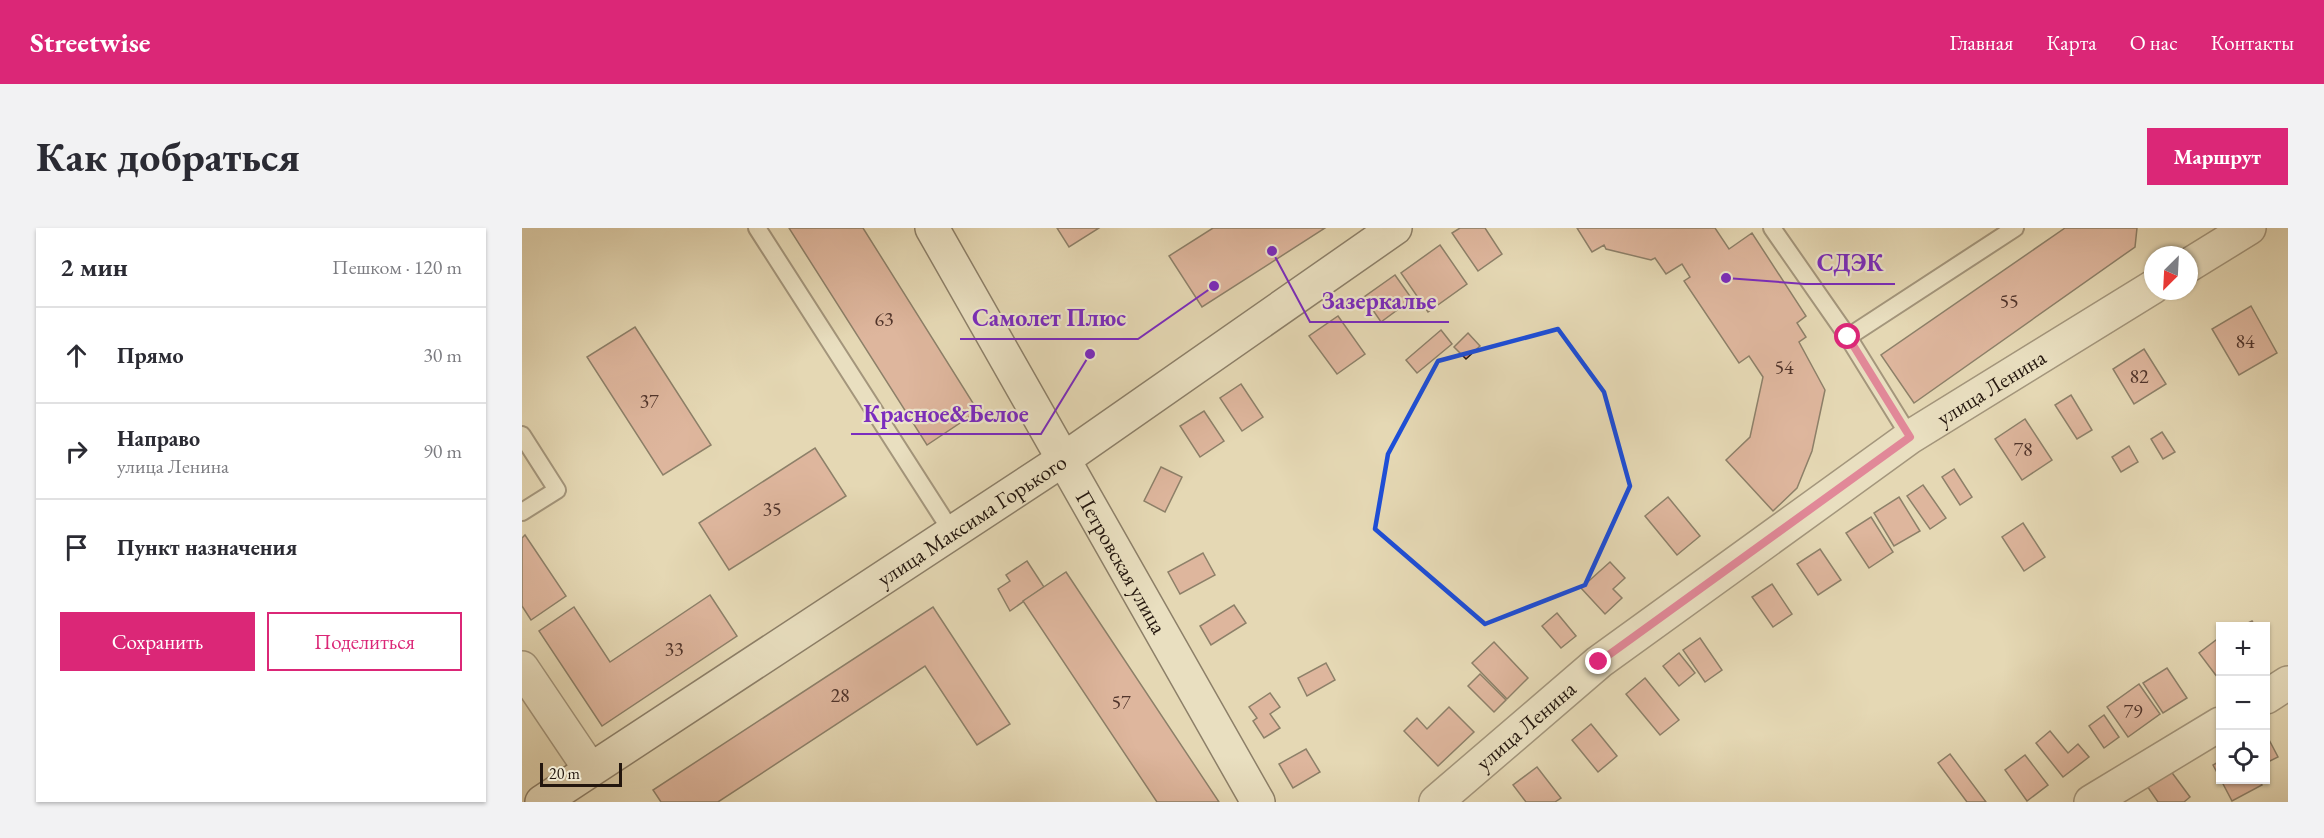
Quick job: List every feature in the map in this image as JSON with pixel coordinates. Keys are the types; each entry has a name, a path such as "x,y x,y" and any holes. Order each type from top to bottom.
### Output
{"main road":[{"name":"Петровская улица","path":"932,228 1258,802"},
{"name":"улица Максима Горького","path":"542,802 1064,459 1395,228"},
{"path":"2198,259 2249,228"},
{"name":"улица Ленина","path":"1436,802 1599,662 1910,437 2144,293"},
{"path":"522,668 590,769"},
{"path":"2270,694 2288,683"},
{"path":"2091,802 2216,726"}],"lane":[{"path":"757,228 952,532"},
{"path":"1772,228 1848,337 1910,437"},
{"path":"1848,337 2015,228"},
{"path":"522,435 557,490 522,512"}],"highlighted area":[{"path":"1558,329 1604,392 1630,486 1585,585 1485,624 1375,529 1388,454 1438,361"}],"building":[{"path":"789,228 863,228 978,411 927,445"},
{"path":"1057,228 1099,228 1069,247"},
{"path":"1213,228 1325,228 1202,307 1169,256"},
{"path":"1460,228 1485,228 1502,254 1478,271 1452,233"},
{"path":"1577,228 1715,228 1729,249 1752,233 1806,316 1797,323 1806,337 1799,342 1825,390 1812,451 1797,488 1773,511 1726,460 1750,437 1763,377 1749,356 1739,363 1684,281 1690,277 1682,264 1666,274 1655,258 1651,260 1606,249 1604,245 1592,252"},
{"path":"2065,228 2137,228 2135,247 1914,403 1881,355"},
{"path":"1440,245 1467,284 1428,312 1401,273"},
{"path":"1395,275 1412,299 1381,322 1364,297"},
{"path":"2251,306 2277,353 2239,375 2212,329"},
{"path":"1338,316 1365,354 1337,374 1309,336"},
{"path":"635,327 711,445 663,475 587,357"},
{"path":"1441,330 1452,344 1417,373 1406,360"},
{"path":"1468,333 1480,346 1466,359 1454,347"},
{"path":"2144,349 2166,384 2134,404 2113,369"},
{"path":"1241,384 1263,417 1242,431 1220,398"},
{"path":"2071,395 2092,430 2077,439 2055,405"},
{"path":"1204,411 1224,441 1200,457 1180,426"},
{"path":"2025,419 2052,460 2022,480 1995,439"},
{"path":"2162,432 2175,452 2163,459 2151,439"},
{"path":"2129,446 2138,462 2121,472 2112,457"},
{"path":"815,448 846,496 729,570 699,523"},
{"path":"1161,467 1182,477 1165,512 1144,501"},
{"path":"1954,469 1972,497 1960,505 1942,477"},
{"path":"1923,485 1946,518 1930,529 1907,496"},
{"path":"1668,497 1700,536 1677,555 1645,516"},
{"path":"1899,497 1920,531 1894,546 1874,513"},
{"path":"1871,517 1893,552 1869,568 1846,533"},
{"path":"2023,523 2045,557 2024,571 2002,537"},
{"path":"525,535 566,596 531,620 522,606 522,538"},
{"path":"1820,549 1841,580 1818,595 1797,564"},
{"path":"1203,553 1215,575 1180,594 1168,572"},
{"path":"1027,561 1044,587 1010,611 998,589 1010,581 1006,575"},
{"path":"1610,562 1625,578 1613,589 1622,598 1605,614 1581,588"},
{"path":"1066,572 1219,802 1157,802 1023,601"},
{"path":"1772,584 1792,614 1773,627 1752,597"},
{"path":"710,595 737,636 602,726 539,631 574,607 610,662"},
{"path":"1234,605 1246,623 1211,645 1200,626"},
{"path":"933,607 1010,724 977,745 925,666 718,802 661,802 653,790"},
{"path":"1557,613 1576,636 1561,648 1542,626"},
{"path":"1700,638 1722,670 1705,682 1683,650"},
{"path":"2216,640 2216,675 2199,653"},
{"path":"1494,642 1528,678 1507,699 1472,663"},
{"path":"1679,653 1695,673 1679,686 1663,666"},
{"path":"1326,663 1335,680 1307,696 1298,678"},
{"path":"2167,668 2187,698 2163,713 2143,683"},
{"path":"1480,674 1506,700 1494,712 1468,686"},
{"path":"1645,678 1679,720 1660,735 1626,694"},
{"path":"2139,684 2160,714 2128,737 2107,707"},
{"path":"1270,693 1280,707 1270,714 1280,728 1264,738 1253,721 1257,718 1249,707"},
{"path":"1449,707 1474,732 1438,766 1404,731 1417,718 1427,729"},
{"path":"2104,715 2119,737 2104,748 2089,726"},
{"path":"1591,724 1617,756 1598,772 1572,740"},
{"path":"2050,731 2068,753 2078,744 2089,757 2063,777 2036,743"},
{"path":"2270,742 2278,757 2270,761"},
{"path":"1306,749 1320,772 1293,788 1279,764"},
{"path":"1950,754 1986,802 1967,802 1938,763"},
{"path":"2025,755 2048,785 2027,801 2005,770"},
{"path":"1537,767 1561,798 1555,802 1526,802 1513,785"},
{"path":"2170,770 2190,797 2184,802 2158,802 2147,786"},
{"path":"2223,784 2262,785 2232,801"}],"place":[{"name":"Зазеркалье","path":"1272,251"},
{"name":"СДЭК","path":"1726,278"},
{"name":"Самолет Плюс","path":"1214,286"},
{"name":"Красное&Белое","path":"1090,354"}],"route":[{"path":"1599,662 1910,437 1848,337"}]}
